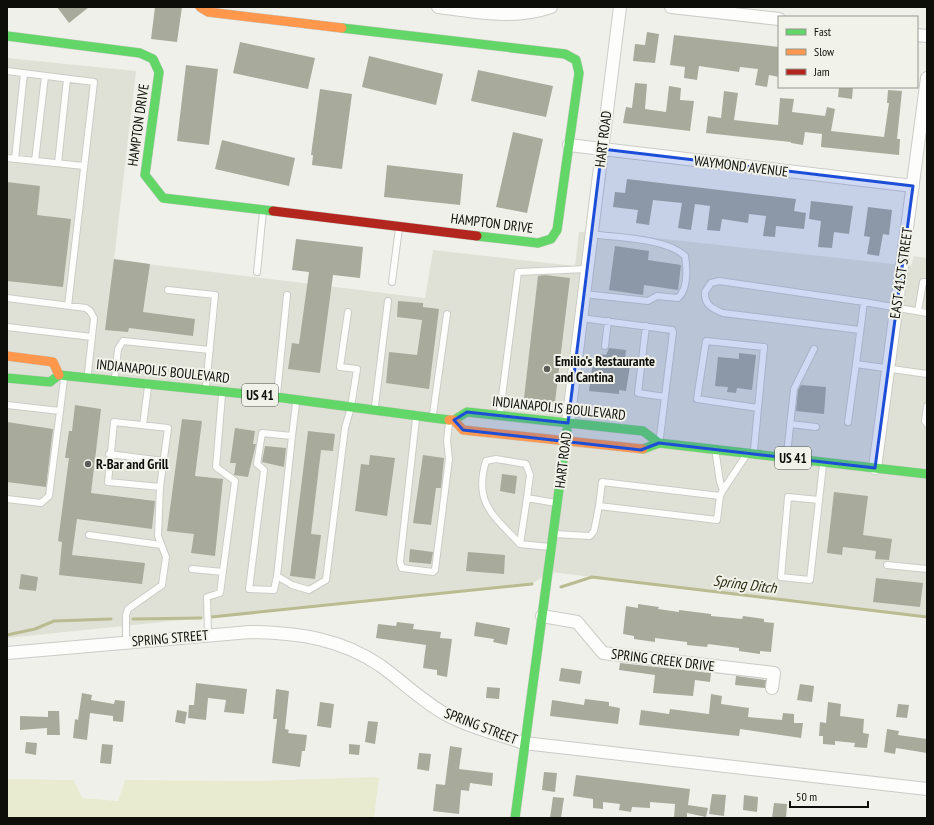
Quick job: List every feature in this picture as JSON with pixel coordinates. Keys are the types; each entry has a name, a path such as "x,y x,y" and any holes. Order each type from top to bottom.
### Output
{"main road":[{"name":"HAMPTON DRIVE","path":"7,36 140,53 153,59 159,72 145,175 164,198 538,243 551,240 557,230 579,73 576,60 565,54 208,12 200,7"},
{"path":"7,356 53,362 62,375"},
{"name":"INDIANAPOLIS BOULEVARD","path":"7,378 50,382 62,375 87,377 276,397 452,420 467,412 643,431 659,443"},
{"name":"INDIANAPOLIS BOULEVARD","path":"452,420 463,430 565,442 641,450 659,443 927,474"},
{"name":"HART ROAD","path":"515,818 568,423"}],"street":[{"path":"438,7 503,15 532,13 551,7"},
{"name":"HART ROAD","path":"568,423 620,7"},
{"path":"671,7 778,19"},
{"name":"EAST 41ST STREET","path":"875,468 913,186 922,162 927,78"},
{"name":"WAYMOND AVENUE","path":"569,145 913,186"},
{"name":"SPRING CREEK DRIVE","path":"542,616 577,622 603,653 774,673 772,688"},
{"name":"SPRING STREET","path":"7,653 208,635 250,632 288,632 330,642 354,651 380,666 446,715 475,727 524,743 927,789"}],"lane":[{"path":"7,71 94,82 68,306"},
{"path":"15,159 24,73"},
{"path":"35,161 45,76"},
{"path":"58,163 67,79"},
{"path":"7,158 84,166"},
{"path":"256,272 264,210"},
{"path":"392,282 399,226"},
{"path":"584,294 648,301 657,296 678,298 684,293 686,265 685,256 677,249 652,242 591,234"},
{"path":"500,416 518,272 587,269"},
{"path":"860,330 723,314 713,310 708,305 705,297 707,287 715,281 719,281 864,302 927,313"},
{"path":"918,311 923,282 927,282"},
{"path":"168,290 215,294 206,389"},
{"path":"276,397 287,295"},
{"path":"7,298 86,308 90,311 94,318 87,377"},
{"path":"374,409 388,301"},
{"path":"848,422 864,302"},
{"path":"276,576 292,585 308,590 326,580 345,428 351,406 357,369 340,367 348,312"},
{"path":"433,418 447,314"},
{"path":"581,318 670,328 673,332 659,443"},
{"path":"605,346 608,321"},
{"path":"646,326 638,393 665,397"},
{"path":"7,327 92,337"},
{"path":"553,534 590,536 594,531 602,482 622,487 702,496 722,493 751,453 758,408 764,347 706,341 697,399 758,408"},
{"path":"114,380 118,349 123,342 210,350"},
{"path":"787,458 794,389 814,349"},
{"path":"856,364 927,374"},
{"path":"7,500 41,503 49,496 60,411 62,375"},
{"path":"144,425 149,383"},
{"path":"208,635 207,597 220,593 235,481 216,467 223,391"},
{"path":"292,436 262,433 257,464 264,470 249,589 274,590 276,576 292,436 296,400"},
{"path":"7,405 60,411"},
{"path":"927,406 925,421 927,424"},
{"path":"416,415 400,562 402,568 432,572 435,570 449,459 447,441 452,420"},
{"path":"126,642 126,614 128,609 162,585 166,557 158,536 160,487 168,428 114,422 109,454 108,482 160,487"},
{"path":"790,424 816,427"},
{"path":"599,506 620,506 699,515 717,520 722,493 718,463 714,449"},
{"path":"109,454 163,461"},
{"path":"520,544 530,475 526,464 496,458 486,461 482,477 485,503 494,516 520,544 551,548"},
{"path":"819,500 788,497 781,577 810,580 824,462"},
{"path":"527,498 557,503"},
{"path":"89,535 162,545"},
{"path":"887,565 927,569"},
{"path":"192,569 222,572"}],"highlighted area":[{"path":"602,149 913,186 875,468 659,443 641,450 463,430 454,420 467,412 568,423"}],"shaded area":[{"path":"7,58 136,71 114,260 425,298 433,250 575,266 579,232 601,232 911,266 914,256 927,258 927,617 550,572 532,584 7,638"}],"green space":[{"path":"379,777 374,818 7,818 7,779 74,780 82,798 118,801 125,780 254,781"}],"building":[{"path":"57,7 89,7 69,23"},
{"path":"155,7 182,7 177,42 151,39"},
{"path":"647,32 659,34 655,63 633,61 635,44 645,45"},
{"path":"674,35 778,47 778,77 769,75 767,87 755,85 758,69 740,67 739,72 699,66 697,80 684,78 685,67 670,65"},
{"path":"240,42 315,58 308,89 233,73"},
{"path":"369,56 443,74 436,105 362,87"},
{"path":"186,65 218,69 209,145 177,141"},
{"path":"478,70 553,86 546,117 471,101"},
{"path":"635,83 647,84 645,109 666,112 669,86 681,88 680,100 694,101 690,131 623,123 626,107 632,108"},
{"path":"839,88 853,88 852,99 838,97"},
{"path":"320,89 352,94 342,169 312,165 313,155 311,155"},
{"path":"888,90 902,91 897,139 900,139 899,155 821,147 822,134 805,132 803,145 791,142 706,133 708,116 721,118 724,91 738,93 734,120 778,125 780,98 794,99 792,112 825,116 827,107 835,109 831,131 884,137 889,103 887,103"},
{"path":"513,132 543,139 527,213 496,207"},
{"path":"222,140 295,158 289,186 215,169"},
{"path":"387,165 463,174 460,205 384,197"},
{"path":"627,179 796,199 794,211 806,213 804,229 776,226 775,237 763,236 766,216 749,214 748,223 722,219 720,231 707,230 710,206 695,204 691,230 678,228 682,203 653,200 649,225 636,223 638,210 613,207 615,192 625,193"},
{"path":"7,182 40,186 37,215 71,219 63,287 7,281"},
{"path":"811,201 853,206 849,234 834,232 832,248 818,247 821,221 809,219"},
{"path":"868,207 892,210 889,235 883,234 879,256 867,254 870,237 864,236"},
{"path":"296,239 363,247 360,278 333,275 320,373 288,369 292,343 299,344 309,272 292,270"},
{"path":"615,246 649,251 648,260 681,265 678,290 644,285 643,295 609,290"},
{"path":"114,259 150,264 143,312 195,319 193,336 129,328 128,332 105,330"},
{"path":"545,275 570,278 555,402 524,398 538,276"},
{"path":"398,301 423,303 423,307 439,309 429,389 386,383 389,352 417,355 422,320 397,317"},
{"path":"609,348 626,350 624,365 630,366 626,391 619,390 619,394 589,391 593,362 599,363 600,354 606,355"},
{"path":"739,353 756,355 752,390 737,388 736,393 727,392 728,387 715,386 718,357 739,359"},
{"path":"801,385 826,387 824,414 796,411 798,390"},
{"path":"75,405 101,409 91,493 155,501 152,529 77,519 72,555 145,563 142,584 59,575 62,542 58,541 69,458 65,458 69,431 72,431"},
{"path":"182,419 202,421 195,476 223,479 215,556 191,553 194,534 167,531"},
{"path":"7,422 53,429 46,487 7,482"},
{"path":"235,428 255,431 253,444 256,444 248,477 234,475 236,463 230,463"},
{"path":"308,431 335,434 333,451 321,450 311,534 321,535 315,579 290,576"},
{"path":"265,446 286,448 284,467 262,462"},
{"path":"370,455 395,458 387,516 355,511 361,464 369,465"},
{"path":"423,455 444,458 441,488 436,488 431,525 413,523"},
{"path":"502,474 517,476 515,494 500,491"},
{"path":"834,492 868,496 863,535 892,539 889,560 875,559 876,551 843,547 842,555 827,553"},
{"path":"410,549 433,552 431,564 409,562"},
{"path":"468,552 505,555 504,574 466,571"},
{"path":"21,574 38,577 36,591 19,589"},
{"path":"876,578 923,583 920,607 873,602"},
{"path":"638,604 679,612 679,610 711,614 711,616 742,619 743,616 764,619 764,622 774,623 771,652 760,651 760,654 739,651 739,648 708,644 707,647 687,645 687,642 655,638 655,642 634,639 634,636 623,634 626,606 638,608"},
{"path":"397,622 414,624 413,629 441,632 440,638 452,639 447,677 437,675 437,670 423,668 426,645 376,638 378,624 396,626"},
{"path":"476,622 510,628 507,645 493,642 494,639 474,636"},
{"path":"620,663 711,673 710,682 695,680 693,696 653,693 655,675 619,670"},
{"path":"561,668 582,671 580,684 559,681"},
{"path":"736,676 766,680 765,688 735,685"},
{"path":"196,683 247,689 244,714 224,712 226,700 208,698 206,720 188,718 189,705 194,705"},
{"path":"800,684 814,686 812,702 797,700"},
{"path":"487,687 500,688 499,699 486,698"},
{"path":"276,689 289,691 285,729 289,730 288,733 307,735 305,751 302,751 300,767 272,763 277,719 273,719"},
{"path":"82,693 92,695 91,700 114,704 115,700 125,701 123,722 113,721 113,716 90,713 87,740 73,738 75,719 78,720"},
{"path":"711,694 722,696 721,704 749,708 748,717 782,720 783,713 794,714 794,723 803,723 801,738 740,729 739,736 639,725 641,710 669,714 670,709 709,714"},
{"path":"585,699 609,702 609,706 620,708 618,724 550,716 552,700 584,705"},
{"path":"320,702 334,704 331,728 317,726"},
{"path":"828,702 841,704 840,716 864,719 863,733 869,734 867,748 854,747 855,743 835,741 835,745 823,744 823,736 819,736 820,722 826,723"},
{"path":"898,704 909,705 907,718 896,717"},
{"path":"177,710 187,712 185,724 175,722"},
{"path":"48,711 59,711 60,735 47,735 47,728 20,730 20,716 48,717"},
{"path":"368,721 378,722 375,744 365,742"},
{"path":"887,729 899,731 898,735 927,739 927,753 896,748 895,754 884,752"},
{"path":"26,742 37,743 36,755 25,753"},
{"path":"102,744 113,745 111,764 100,763"},
{"path":"349,744 360,745 359,755 349,754"},
{"path":"450,746 462,748 459,769 493,773 492,786 470,783 469,791 461,790 459,814 433,811 436,784 445,785"},
{"path":"419,753 431,754 429,771 417,769"},
{"path":"544,772 557,773 555,792 542,790"},
{"path":"576,775 690,789 688,805 708,808 706,817 687,813 687,818 674,818 675,804 650,802 650,808 632,807 631,812 619,810 620,804 603,802 603,809 593,808 593,799 573,796"},
{"path":"712,794 726,795 724,816 709,814"},
{"path":"744,795 758,797 757,812 743,810"},
{"path":"553,797 564,798 561,818 550,818"},
{"path":"774,803 787,804 786,818 772,818"}],"waterway":[{"name":"Spring Ditch","path":"561,587 592,577 927,617"},
{"path":"211,617 532,584"},
{"path":"133,619 201,618"},
{"path":"7,635 35,629 54,621 111,619"}],"traffic: fast":[{"path":"342,28 565,54 576,60 579,73 557,230 551,239 538,243 477,236"},
{"path":"7,36 140,53 153,59 159,72 145,175 163,198 273,211"},
{"path":"7,378 50,382 59,375 276,397 449,420"},
{"path":"454,420 467,412 643,431 659,443"},
{"path":"515,818 567,430"},
{"path":"643,449 659,443 927,474"}],"traffic: slow":[{"path":"200,7 208,12 342,28"},
{"path":"7,356 53,362 59,375"},
{"path":"449,420 454,420 463,430 643,449"}],"traffic: jam":[{"path":"273,211 477,236"}],"place":[{"name":"Emilio's Restaurante and Cantina","path":"547,369"},
{"name":"R-Bar and Grill","path":"88,464"}]}
